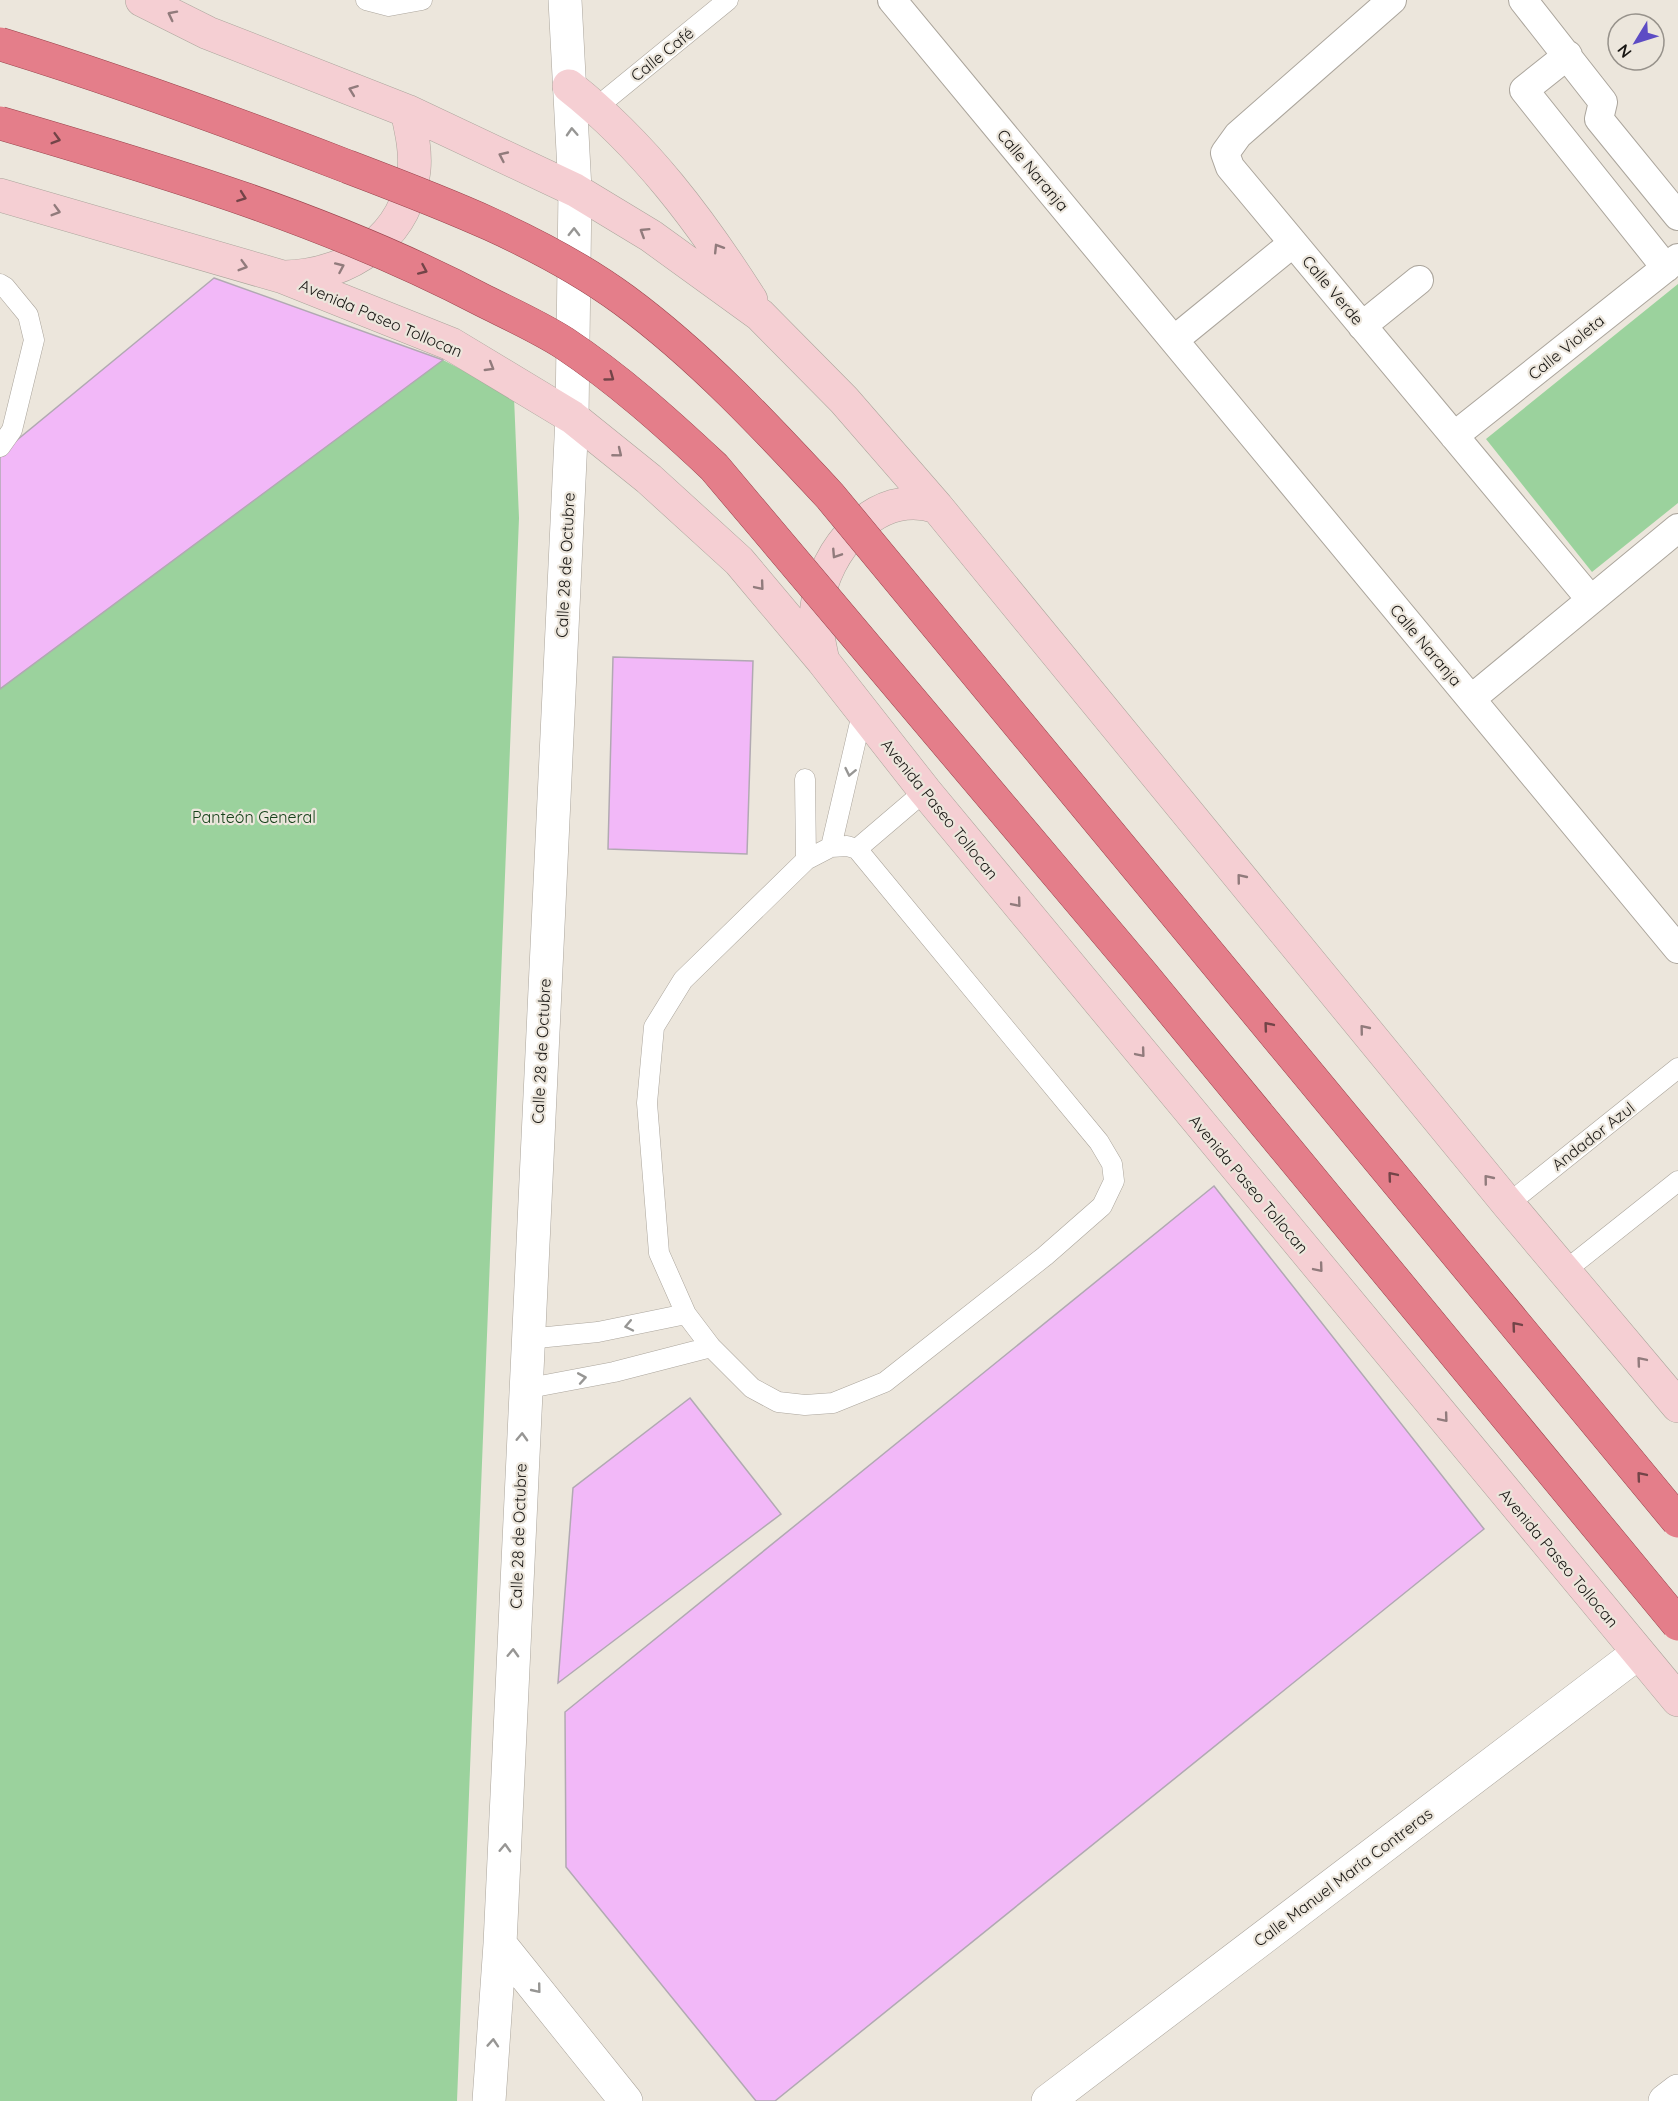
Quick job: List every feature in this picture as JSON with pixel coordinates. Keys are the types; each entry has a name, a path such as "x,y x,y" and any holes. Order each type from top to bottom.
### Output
{"highway":[{"path":"0,44 227,120 397,185 534,245 623,300 711,374 768,429 830,496 1678,1521"},
{"path":"0,123 229,192 321,225 442,279 562,342 641,398 714,467 1141,974 1678,1624"}],"main road":[{"path":"142,0 208,33 407,111 575,190 651,236 760,315 844,400 937,507 1508,1204 1566,1270 1678,1406"},
{"path":"569,86 597,107 654,166 709,234 760,315"},
{"path":"283,278 310,276 337,269 360,257 381,240 392,226 408,194 414,171 415,148 407,111"},
{"name":"Avenida Paseo Tollocan","path":"0,195 283,278 451,344 572,417 649,479 738,561 823,661 862,714 925,791 1678,1700"},
{"path":"823,661 817,634 817,606 823,579 844,542 870,516 893,505 926,503 937,507"}],"street":[{"name":"Calle Naranja","path":"892,0 1678,949"},
{"name":"Calle Verde","path":"1392,0 1238,135 1225,153 1230,167 1591,600"},
{"path":"1523,0 1603,102 1599,119 1678,216"},
{"name":"Calle 28 de Octubre","path":"489,2101 500,1944 524,1389 572,417 575,190 569,86 568,2"},
{"path":"1568,55 1524,90 1672,263"},
{"path":"1174,340 1293,243"},
{"name":"Calle Violeta","path":"1454,436 1672,263"},
{"path":"1362,326 1419,280"},
{"path":"1471,699 1678,528"},
{"name":"Calle Manuel María Contreras","path":"1048,2101 1638,1653"},
{"path":"500,1944 626,2101"},
{"path":"1665,2101 1678,2091"}],"lane":[{"path":"366,0 389,6 423,0"},
{"name":"Calle Café","path":"597,107 728,0"},
{"path":"0,284 5,286 28,315 34,340 12,430 0,447"},
{"path":"831,847 862,714"},
{"path":"805,779 806,860"},
{"path":"857,849 1099,1142 1112,1164 1114,1181 1102,1206 1045,1256 885,1382 833,1403 805,1405 778,1402 752,1388 711,1347 686,1314 659,1253 647,1103 654,1027 683,980 806,860 831,847 857,849 925,791"},
{"name":"Andador Azul","path":"1508,1204 1678,1068"},
{"path":"1566,1270 1678,1180"},
{"path":"527,1339 598,1332 686,1314"},
{"path":"524,1389 614,1372 711,1347"}],"green space":[{"path":"1678,284 1678,503 1592,572 1486,439"},
{"name":"Panteón General","path":"443,360 514,397 519,518 457,2101 0,2101 0,689"}],"building":[{"path":"214,278 443,360 0,689 0,454"},
{"path":"613,657 753,661 747,854 608,849"},
{"path":"1214,1186 1484,1529 775,2101 756,2101 566,1867 565,1712"},
{"path":"690,1398 781,1514 558,1683 573,1488"}]}
